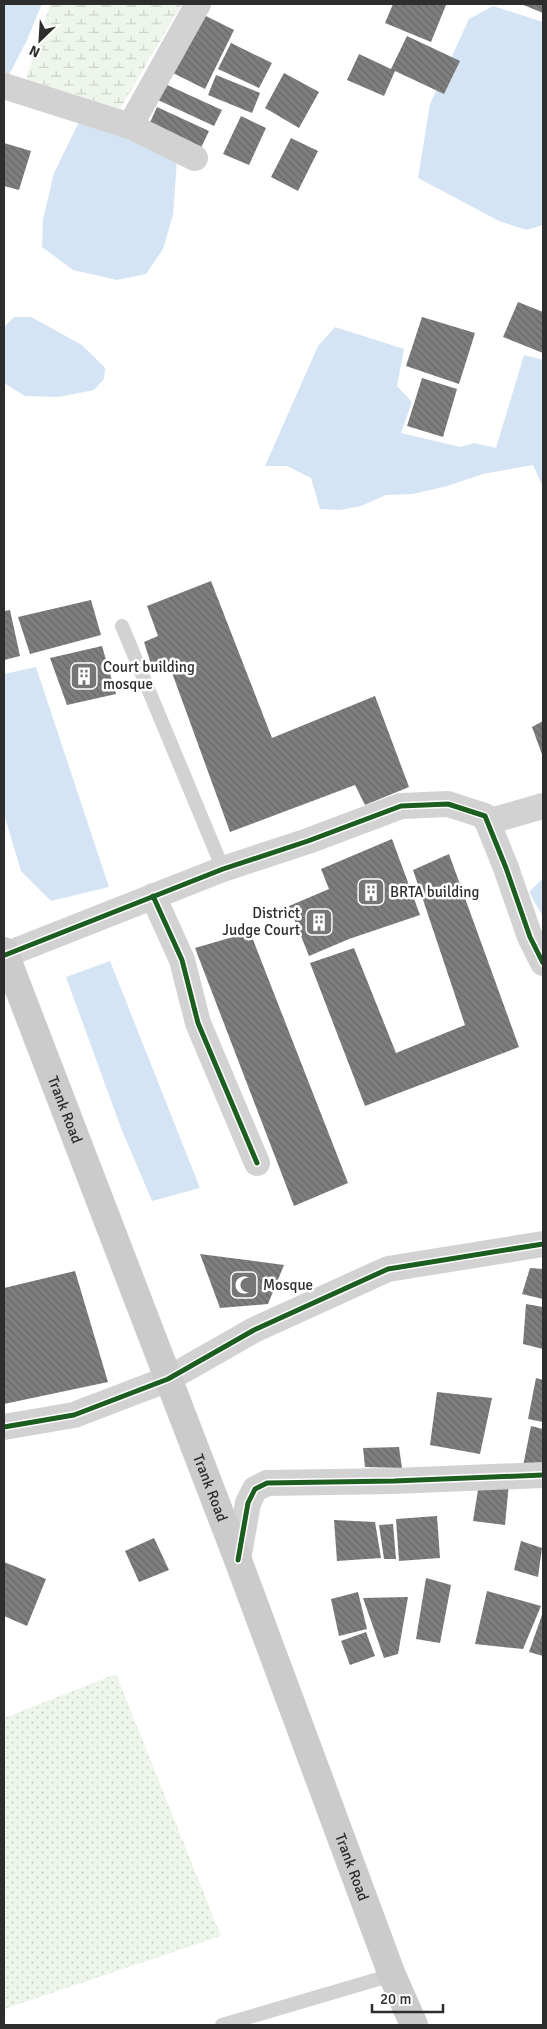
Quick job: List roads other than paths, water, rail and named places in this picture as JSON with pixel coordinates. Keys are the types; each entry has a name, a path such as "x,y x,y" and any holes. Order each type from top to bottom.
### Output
{"main road":[{"name":"Trank Road","path":"4,953 238,1560 392,1975 414,2025"}],"street":[{"path":"130,126 198,4"},
{"path":"4,86 130,126 195,158"},
{"path":"4,953 223,869 308,841 401,806 448,804 485,816 506,868 530,937 543,963"},
{"path":"487,822 543,806"},
{"path":"153,896 182,960 198,1023 257,1162"},
{"path":"4,1427 74,1415 168,1379 254,1330 388,1269 543,1244"},
{"path":"238,1560 248,1503 255,1489 267,1483 394,1481 543,1475"}],"lane":[{"path":"122,626 223,869"},
{"path":"222,2025 392,1975"}],"water":[{"path":"4,4 42,4 27,40 7,79 4,79"},
{"path":"493,6 543,22 543,225 527,230 499,221 418,178 430,104 469,19"},
{"path":"94,118 177,160 173,215 163,249 146,274 117,280 73,270 42,247 43,219 54,173 79,122"},
{"path":"14,317 31,317 82,345 105,368 104,379 94,390 59,397 25,396 4,383 4,327"},
{"path":"335,327 404,349 397,386 412,402 401,433 460,447 474,443 496,448 524,355 543,360 543,487 533,465 483,474 447,486 413,494 386,495 361,506 340,510 320,509 311,478 287,466 265,466 318,346"},
{"path":"36,667 109,887 51,901 21,871 4,814 4,674"},
{"path":"543,878 543,917 529,892"},
{"path":"110,961 200,1188 152,1201 121,1128 66,977"}],"place":[{"name":"Court building mosque","path":"84,676"},
{"name":"BRTA building","path":"371,892"},
{"name":"District Judge Court","path":"319,922"},
{"name":"Mosque","path":"244,1285"}]}
